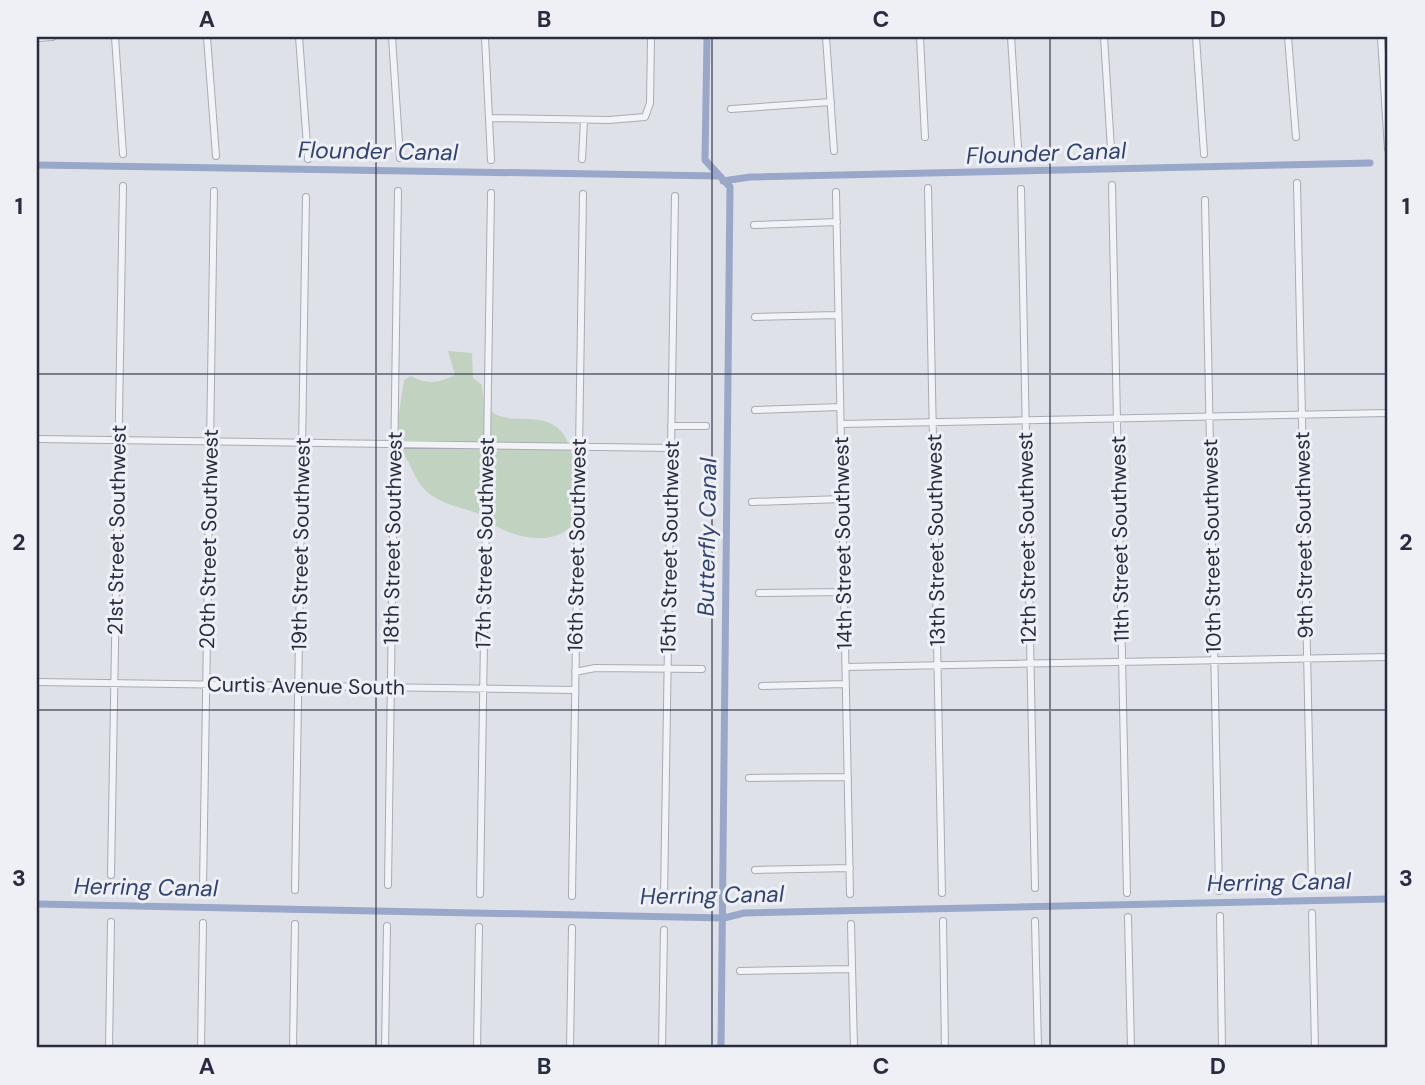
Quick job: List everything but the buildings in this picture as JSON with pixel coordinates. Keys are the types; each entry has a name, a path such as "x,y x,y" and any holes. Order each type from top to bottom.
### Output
{"street":[{"path":"37,38 52,37"},
{"path":"115,37 123,154"},
{"path":"207,37 216,156"},
{"path":"299,37 308,159"},
{"path":"392,37 400,158"},
{"path":"485,37 491,160"},
{"path":"489,118 584,120 645,117 650,103 651,37"},
{"path":"826,37 834,151"},
{"path":"920,37 925,137"},
{"path":"1011,37 1018,147"},
{"path":"1104,37 1111,149"},
{"path":"1196,37 1204,154"},
{"path":"1288,37 1296,137"},
{"path":"1381,37 1388,149"},
{"path":"731,109 831,102"},
{"path":"582,159 584,120"},
{"name":"9th Street Southwest","path":"1297,183 1312,887"},
{"name":"11th Street Southwest","path":"1112,185 1127,892"},
{"name":"21st Street Southwest","path":"111,875 122,186"},
{"name":"13th Street Southwest","path":"928,188 943,893"},
{"name":"12th Street Southwest","path":"1020,189 1035,888"},
{"name":"20th Street Southwest","path":"203,888 214,191"},
{"name":"18th Street Southwest","path":"388,885 398,191"},
{"name":"14th Street Southwest","path":"836,192 850,894"},
{"name":"17th Street Southwest","path":"480,894 491,193"},
{"name":"16th Street Southwest","path":"572,896 583,194"},
{"name":"15th Street Southwest","path":"664,898 675,196"},
{"name":"19th Street Southwest","path":"295,890 306,197"},
{"name":"10th Street Southwest","path":"1205,200 1219,891"},
{"path":"754,225 836,222"},
{"path":"755,317 838,316"},
{"path":"755,410 840,407"},
{"path":"841,424 1388,413"},
{"path":"671,426 706,426"},
{"path":"37,439 671,448"},
{"path":"752,502 842,499"},
{"path":"760,593 844,592"},
{"path":"846,667 1388,657"},
{"path":"575,672 595,668 702,669"},
{"name":"Curtis Avenue South","path":"37,682 575,690"},
{"path":"762,686 846,684"},
{"path":"749,778 848,777"},
{"path":"755,870 850,868"},
{"path":"1312,913 1315,1048"},
{"path":"1220,916 1222,1048"},
{"path":"1128,917 1130,1048"},
{"path":"943,921 945,1048"},
{"path":"1035,921 1038,1048"},
{"path":"109,1048 111,922"},
{"path":"201,1048 203,923"},
{"path":"293,1048 295,924"},
{"path":"851,924 853,1048"},
{"path":"385,1048 387,926"},
{"path":"477,1048 479,927"},
{"path":"570,1048 572,928"},
{"path":"662,1048 664,930"},
{"path":"740,971 852,969"}],"green space":[{"path":"448,351 472,353 473,378 482,385 485,402 493,412 503,417 542,421 554,425 564,435 572,454 575,476 575,521 568,529 549,537 516,535 496,526 481,515 437,499 421,485 399,449 398,420 404,380 411,376 433,382 455,375"}],"waterway":[{"name":"Butterfly Canal","path":"707,37 705,160 730,187 721,1048"},
{"name":"Flounder Canal","path":"723,181 750,177 1370,163"},
{"name":"Flounder Canal","path":"37,165 718,176"},
{"name":"Herring Canal","path":"37,904 724,918 744,913 1388,899"}]}
